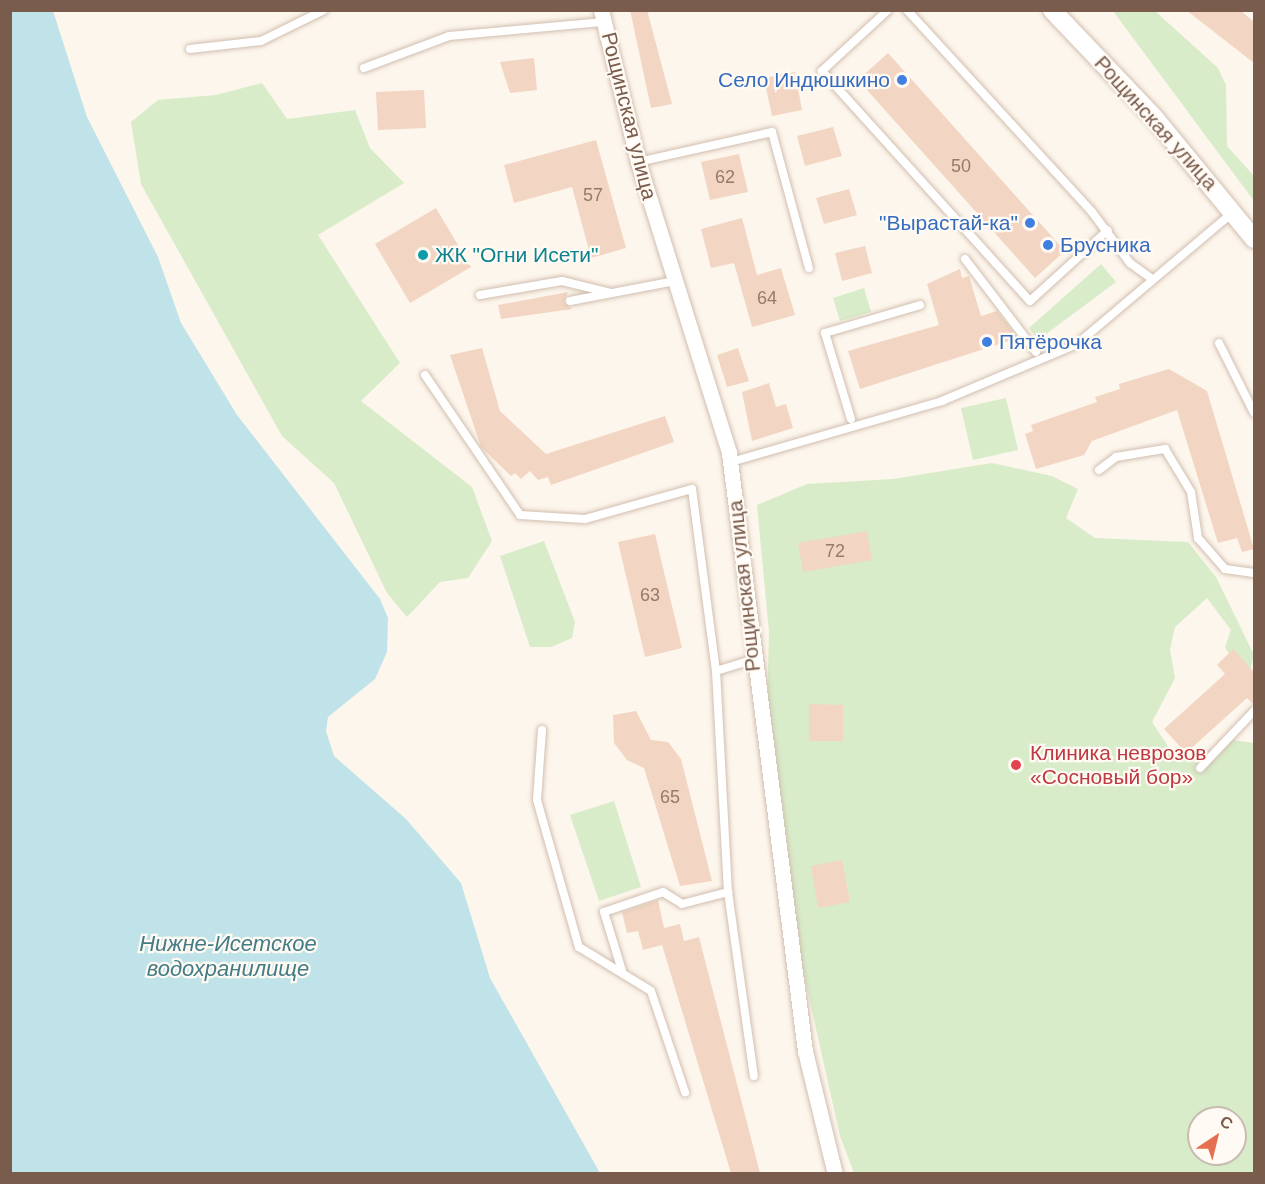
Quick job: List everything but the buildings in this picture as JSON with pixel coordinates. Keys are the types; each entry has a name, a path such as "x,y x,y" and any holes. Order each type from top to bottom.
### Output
{"street":[{"name":"Рощинская улица","path":"1052,10 1234,212 1254,239"},
{"name":"Рощинская улица","path":"603,16 638,162 730,462 752,660 805,1051 835,1173"}],"lane":[{"path":"190,50 261,41 324,10"},
{"path":"888,10 822,70 1030,301 1108,230"},
{"path":"907,10 1108,230 1130,263 1149,278"},
{"path":"364,68 449,36 603,16"},
{"path":"638,162 772,132 809,268"},
{"path":"730,462 942,401 1077,344 1149,278 1234,212"},
{"path":"965,259 1036,352"},
{"path":"480,295 562,281 611,293"},
{"path":"570,301 675,281"},
{"path":"851,419 825,333 920,305"},
{"path":"1219,343 1254,413"},
{"path":"425,375 520,515 585,519 693,489 716,671 728,892 754,1076"},
{"path":"1099,470 1116,457 1165,449 1191,492 1198,538 1225,569 1254,573"},
{"path":"716,671 752,660"},
{"path":"1200,768 1254,711"},
{"path":"542,730 537,800 579,947 651,990 685,1092"},
{"path":"623,974 604,912 663,892 682,904 728,892"}],"green space":[{"path":"1113,11 1155,11 1218,68 1226,85 1227,146 1254,176 1254,201"},
{"path":"262,83 287,119 355,110 370,148 404,183 318,235 400,363 361,401 472,487 492,541 468,578 440,582 407,617 387,593 334,483 282,436 141,184 131,122 158,100 216,95"},
{"path":"1101,264 1116,282 1038,340 1029,328"},
{"path":"864,288 871,312 840,321 833,298"},
{"path":"1006,398 1018,450 973,460 961,408"},
{"name":"Клиника неврозов «Сосновый бор»","path":"992,463 1052,476 1078,489 1066,518 1095,538 1188,542 1216,577 1254,655 1249,674 1234,663 1225,647 1231,630 1207,598 1175,627 1170,650 1175,678 1152,722 1169,748 1189,758 1233,740 1254,743 1254,1173 854,1173 840,1136 791,917 766,749 769,632 757,505 807,484 893,479"},
{"path":"544,541 575,622 572,638 551,647 530,647 500,556"},
{"path":"614,801 641,887 599,901 570,815"}],"water":[{"name":"Нижне-Исетское водохранилище","path":"10,11 53,11 87,117 158,257 181,323 237,415 380,599 388,618 387,652 375,679 328,717 326,731 334,756 406,819 461,883 490,978 600,1173 11,1173"}],"place":[{"name":"Село Индюшкино","path":"902,80"},
{"name":"\"Вырастай-ка\"","path":"1030,223"},
{"name":"Брусника","path":"1048,245"},
{"name":"ЖК \"Огни Исети\"","path":"423,255"},
{"name":"Пятёрочка","path":"987,342"},
{"name":"Клиника неврозов «Сосновый бор»","path":"1016,765"}]}
